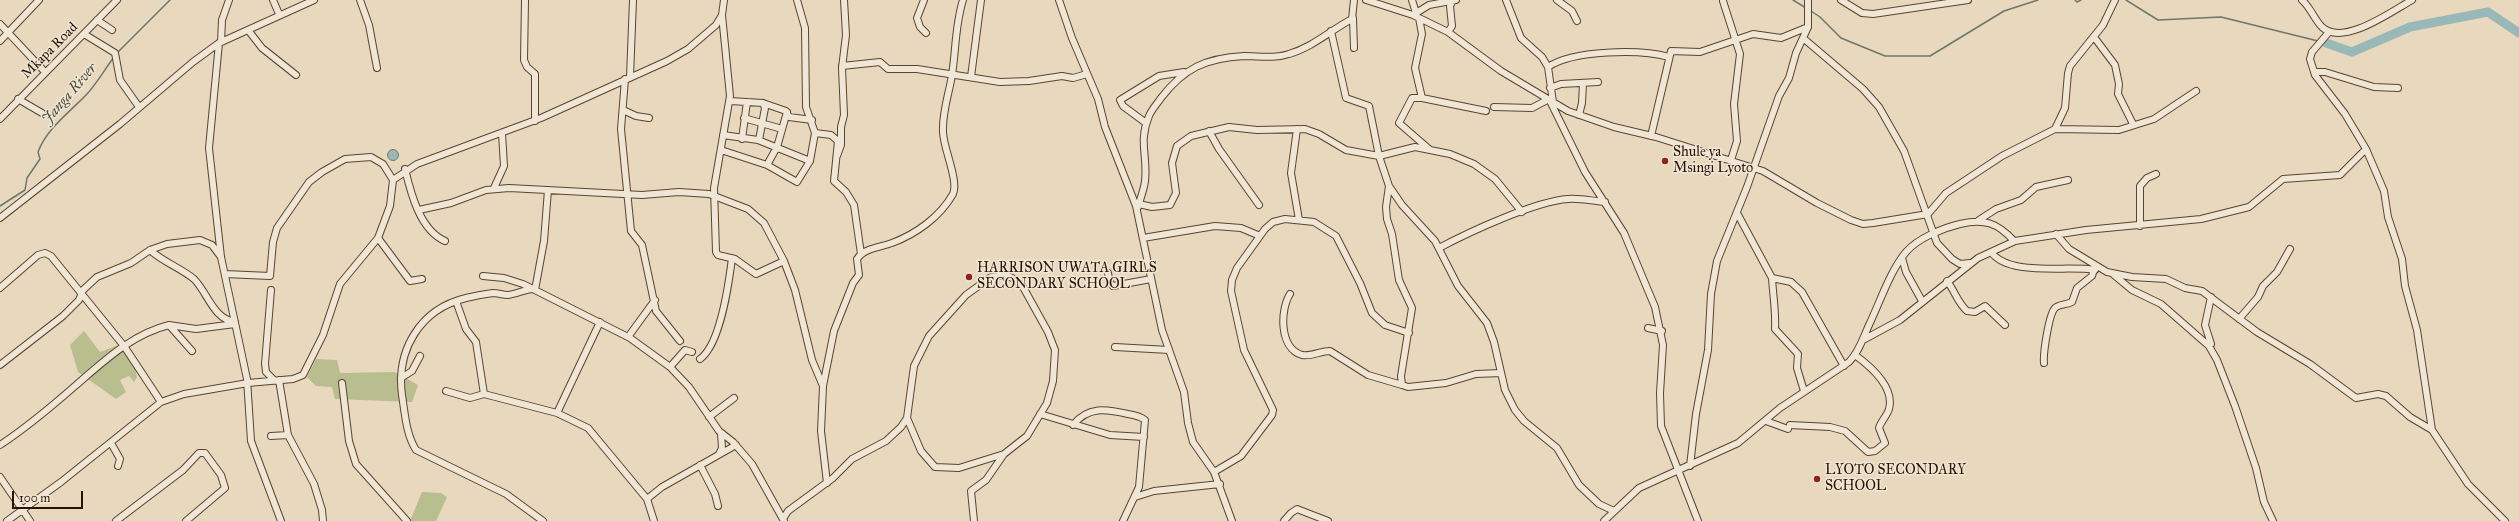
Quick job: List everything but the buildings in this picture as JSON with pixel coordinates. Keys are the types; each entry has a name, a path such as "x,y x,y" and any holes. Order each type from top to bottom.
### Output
{"street":[{"path":"0,41 39,0"},
{"name":"Mkapa Road","path":"0,119 117,0"},
{"path":"229,0 222,20 209,148 221,257 226,274 248,382 251,441 281,521"},
{"path":"273,0 279,14"},
{"path":"0,218 139,107 192,62 220,43 279,14 314,0"},
{"path":"360,0 369,26 377,68"},
{"path":"525,0 523,50 525,64 535,74 535,121"},
{"path":"633,0 628,78 621,129 631,231 642,245 654,300 659,315 680,341"},
{"path":"724,0 722,15 730,101 714,195 716,252 718,255 732,258 756,274 784,262"},
{"path":"721,150 767,165 797,182 810,161 814,133 812,120 806,107 804,28 797,0"},
{"path":"837,156 841,145 841,127 844,115 842,66 846,35 844,0"},
{"path":"924,0 916,18 920,27 926,33"},
{"path":"861,254 894,242 922,228 938,212 953,192 953,177 943,133 952,73 956,30 963,0"},
{"path":"971,77 981,0"},
{"path":"1059,0 1138,207 1162,330 1184,392 1188,423 1193,442 1214,472 1220,484 1227,512 1232,521"},
{"path":"1354,0 1354,48"},
{"path":"1366,0 1416,16 1448,32 1501,71 1579,115 1754,168 1771,175 1817,203 1858,222 1880,223 1926,214 1931,212 1946,193 2002,156 2055,129 2116,130 2154,119 2173,104 2196,91"},
{"path":"1412,0 1422,34 1415,68 1422,98"},
{"path":"1448,32 1452,26 1450,6 1453,0"},
{"path":"1416,16 1429,5 1456,0"},
{"path":"1506,0 1521,38 1542,57 1548,67 1551,100 1575,153 1616,219 1634,253 1662,331 1663,351 1660,418 1663,433 1698,521"},
{"path":"1557,0 1572,11 1577,22"},
{"path":"1690,466 1696,414 1707,362 1716,268 1754,168 1778,96 1789,78 1796,53 1808,27 1808,0"},
{"path":"1841,0 1862,13 1873,14 1922,5 1968,0"},
{"path":"2055,129 2065,108 2070,66 2094,37 2108,16 2115,0"},
{"path":"2302,0 2323,28 2329,32 2356,30 2412,0"},
{"path":"1724,1 1740,54 1734,104 1737,134 1731,160"},
{"path":"393,180 405,170 535,121 667,61 688,49 716,25 722,15"},
{"path":"1146,123 1123,106 1120,100 1159,76 1186,72 1213,60 1290,54 1321,40 1353,18"},
{"path":"97,20 112,30"},
{"path":"0,24 46,72"},
{"path":"1651,136 1671,51 1696,52 1735,39 1757,34 1768,37 1782,38 1808,27"},
{"path":"248,30 262,48 296,74"},
{"path":"1331,32 1346,98 1369,106 1379,156 1389,186 1402,205 1439,248 1458,286 1489,326 1508,396 1520,416 1557,448 1579,485 1599,504 1614,511"},
{"path":"2329,32 2311,55 2310,59 2314,72 2345,114 2366,149 2384,191 2388,217 2402,259 2405,286 2422,353 2432,430"},
{"path":"84,34 116,55 120,80 139,107"},
{"path":"2094,37 2115,65 2119,84 2118,94 2134,124"},
{"path":"1803,38 1862,89 1887,118 1904,151 1937,243 1952,259 1960,264 1971,263"},
{"path":"1548,67 1563,59 1605,52 1642,52 1669,57"},
{"path":"842,66 880,62 888,69 917,69 952,73 990,82 1008,83 1059,76 1073,78 1087,74"},
{"path":"1138,207 1145,181 1142,143 1146,123 1151,111 1168,89 1186,72"},
{"path":"2314,72 2361,81 2374,87 2398,88"},
{"path":"1550,88 1561,84 1598,82"},
{"path":"1579,115 1582,103 1583,83"},
{"path":"1429,149 1399,123 1412,98 1422,98 1486,111"},
{"path":"18,99 42,113"},
{"path":"1494,108 1532,108 1551,100"},
{"path":"730,101 763,103 787,112 790,116 812,120"},
{"path":"742,139 747,102"},
{"path":"759,140 765,108 763,103"},
{"path":"623,110 649,118"},
{"path":"767,165 777,147 787,112"},
{"path":"744,118 782,129"},
{"path":"1138,207 1170,205 1173,203 1177,189 1172,163 1177,146 1186,138 1209,130 1229,127 1257,130 1297,129 1319,134 1346,150 1379,156 1410,148 1429,149 1450,154 1479,167 1501,185 1522,212"},
{"path":"1297,129 1291,173 1299,220"},
{"path":"1209,130 1219,149 1259,204"},
{"path":"494,188 504,166 502,133"},
{"path":"814,133 836,138 837,156 834,181 844,190 854,205 861,254 857,261 859,274 853,283 834,330 823,386 821,432 827,483"},
{"path":"723,135 742,139 759,140 810,161"},
{"path":"1863,340 1900,320 1971,263 2014,241 2056,234 2201,219 2249,207 2283,179 2328,178 2340,175 2366,149"},
{"path":"7,521 23,511 111,443 161,402 179,395 248,382 303,376 318,345 340,284 378,238 390,206 393,180 383,164 371,157 359,160 348,158 337,163 309,182 281,219 273,242 270,276 226,274"},
{"path":"405,170 419,210 429,230 445,241"},
{"path":"2140,226 2140,186 2147,178 2156,174"},
{"path":"1604,521 1639,488 1738,443 1804,391 1844,366 1855,356 1902,258 1909,249 1934,234 1956,225 1979,220 1996,208 2021,200 2036,187 2068,180"},
{"path":"1389,186 1386,207 1387,219 1392,234 1398,280 1403,292 1411,304 1409,333 1401,376 1402,385"},
{"path":"419,210 451,203 494,188 628,194 679,192 714,195 756,214 766,226 784,262 795,290 812,360 823,386"},
{"path":"533,289 544,241 548,190"},
{"path":"1439,248 1549,202 1569,198 1605,202"},
{"path":"1737,213 1772,278 1773,305 1777,320 1775,329 1798,354 1797,368 1804,391"},
{"path":"1214,472 1241,456 1273,412 1244,350 1231,291 1234,274 1269,225 1278,220 1299,220 1318,223 1336,236 1360,283 1372,313 1385,325 1409,333"},
{"path":"1979,220 2000,228 2014,241"},
{"path":"1143,238 1215,226 1241,228 1260,236"},
{"path":"2056,234 2069,249 2095,268 2113,274 2166,279 2185,288 2202,291 2239,319 2310,364 2352,395 2359,398 2378,394 2386,396 2410,417 2432,430 2468,484 2505,521"},
{"path":"378,238 410,281 422,279"},
{"path":"0,365 63,316 79,300 81,293 96,277 131,263 150,250 167,244 204,240 212,245 221,257"},
{"path":"212,245 220,240"},
{"path":"2239,319 2258,297 2263,286 2278,272 2290,249"},
{"path":"150,250 159,259 192,278 199,286 208,303 224,318 236,323"},
{"path":"1991,252 2005,264 2052,270 2095,268"},
{"path":"0,288 38,255 45,253 51,256 124,346 161,402"},
{"path":"700,359 712,345 722,314 732,258"},
{"path":"1902,258 1906,272 1922,301"},
{"path":"2044,363 2044,347 2053,310 2058,306 2072,302 2079,285 2090,278 2095,268"},
{"path":"1108,273 1110,283 1113,286 1151,279"},
{"path":"998,274 1009,276 1020,283 1036,307 1054,345 1055,361 1052,388 1040,414 1023,440 1004,454 960,468 935,467 921,451 907,418 912,374 929,336 966,295 998,274"},
{"path":"2113,274 2132,290 2157,302 2177,316 2205,340 2215,356"},
{"path":"483,276 512,280 533,289 628,337 670,368 689,387 721,433 736,445 752,464 784,520"},
{"path":"1772,278 1791,282 1799,289 1844,366"},
{"path":"1947,281 1954,291 1955,297 1967,311 1975,312 1985,306 2005,325"},
{"path":"533,289 507,295 490,294 456,301 433,312 416,330 405,353 401,378 407,427 411,441 416,450 506,494 543,521"},
{"path":"271,290 265,364 266,372 276,380 288,435 311,479 322,510 323,521"},
{"path":"1290,294 1285,306 1284,327 1287,340 1296,351 1306,355 1330,352 1368,375 1408,387 1446,383 1476,374 1501,373"},
{"path":"2211,297 2205,325 2251,452 2267,510 2273,521"},
{"path":"628,337 654,300"},
{"path":"456,301 466,329 476,342 484,394"},
{"path":"558,413 600,322"},
{"path":"0,445 136,338 169,325 196,328 236,323"},
{"path":"169,325 192,351"},
{"path":"1648,328 1662,331"},
{"path":"1115,347 1169,350"},
{"path":"670,368 685,350 692,352"},
{"path":"401,378 412,371 420,356"},
{"path":"1766,421 1789,427 1830,428 1845,431 1868,452 1875,451 1885,443 1879,428 1889,409 1888,392 1876,373 1855,356"},
{"path":"342,383 349,441 356,464 407,521"},
{"path":"446,391 470,398 484,394 558,413 578,422 592,431 618,467 647,499 654,521"},
{"path":"709,417 734,398"},
{"path":"1073,425 1080,417 1092,411 1111,410 1144,419 1146,422 1140,480 1135,497 1123,521"},
{"path":"1040,414 1110,435 1144,437"},
{"path":"784,520 788,511 827,483 852,459 886,441 907,418"},
{"path":"719,454 722,448 721,433"},
{"path":"271,436 288,435"},
{"path":"111,443 120,459 118,466"},
{"path":"647,499 655,492 736,445"},
{"path":"116,521 183,470 199,453 205,453 221,475 225,488 186,521"},
{"path":"974,521 971,492 986,480 1004,454"},
{"path":"700,465 715,494 718,506"},
{"path":"0,477 30,521"},
{"path":"1135,497 1154,492 1220,484"},
{"path":"1284,521 1297,509 1328,521"}],"green space":[{"path":"84,331 100,352 119,345 133,360 137,377 134,382 129,376 120,380 126,392 116,399 78,372 70,345"},
{"path":"316,359 337,360 340,373 395,372 418,385 412,402 335,399 332,387 316,386 307,377"},
{"path":"422,492 441,493 447,497 436,521 410,521"}],"water":[{"path":"391,150 395,150 397,151 397,159 391,160 388,157 388,153"}],"waterway":[{"name":"Janga River","path":"118,52 170,0"},
{"path":"1793,0 1806,8"},
{"path":"1811,11 1820,17 1841,38 1885,56 1930,56 2004,11 2038,0"},
{"path":"2075,0 2077,2 2081,0"},
{"path":"2126,0 2158,20 2221,17 2318,41"},
{"path":"2326,43 2352,52 2410,27 2488,12 2519,33"},
{"name":"Janga River","path":"0,206 25,190 27,178 40,159 38,152 47,135 91,90 114,57"}],"place":[{"name":"Shule ya Msingi Lyoto","path":"1665,161"},
{"name":"HARRISON UWATA GIRLS SECONDARY SCHOOL","path":"969,277"},
{"name":"LYOTO SECONDARY SCHOOL","path":"1817,479"}]}
